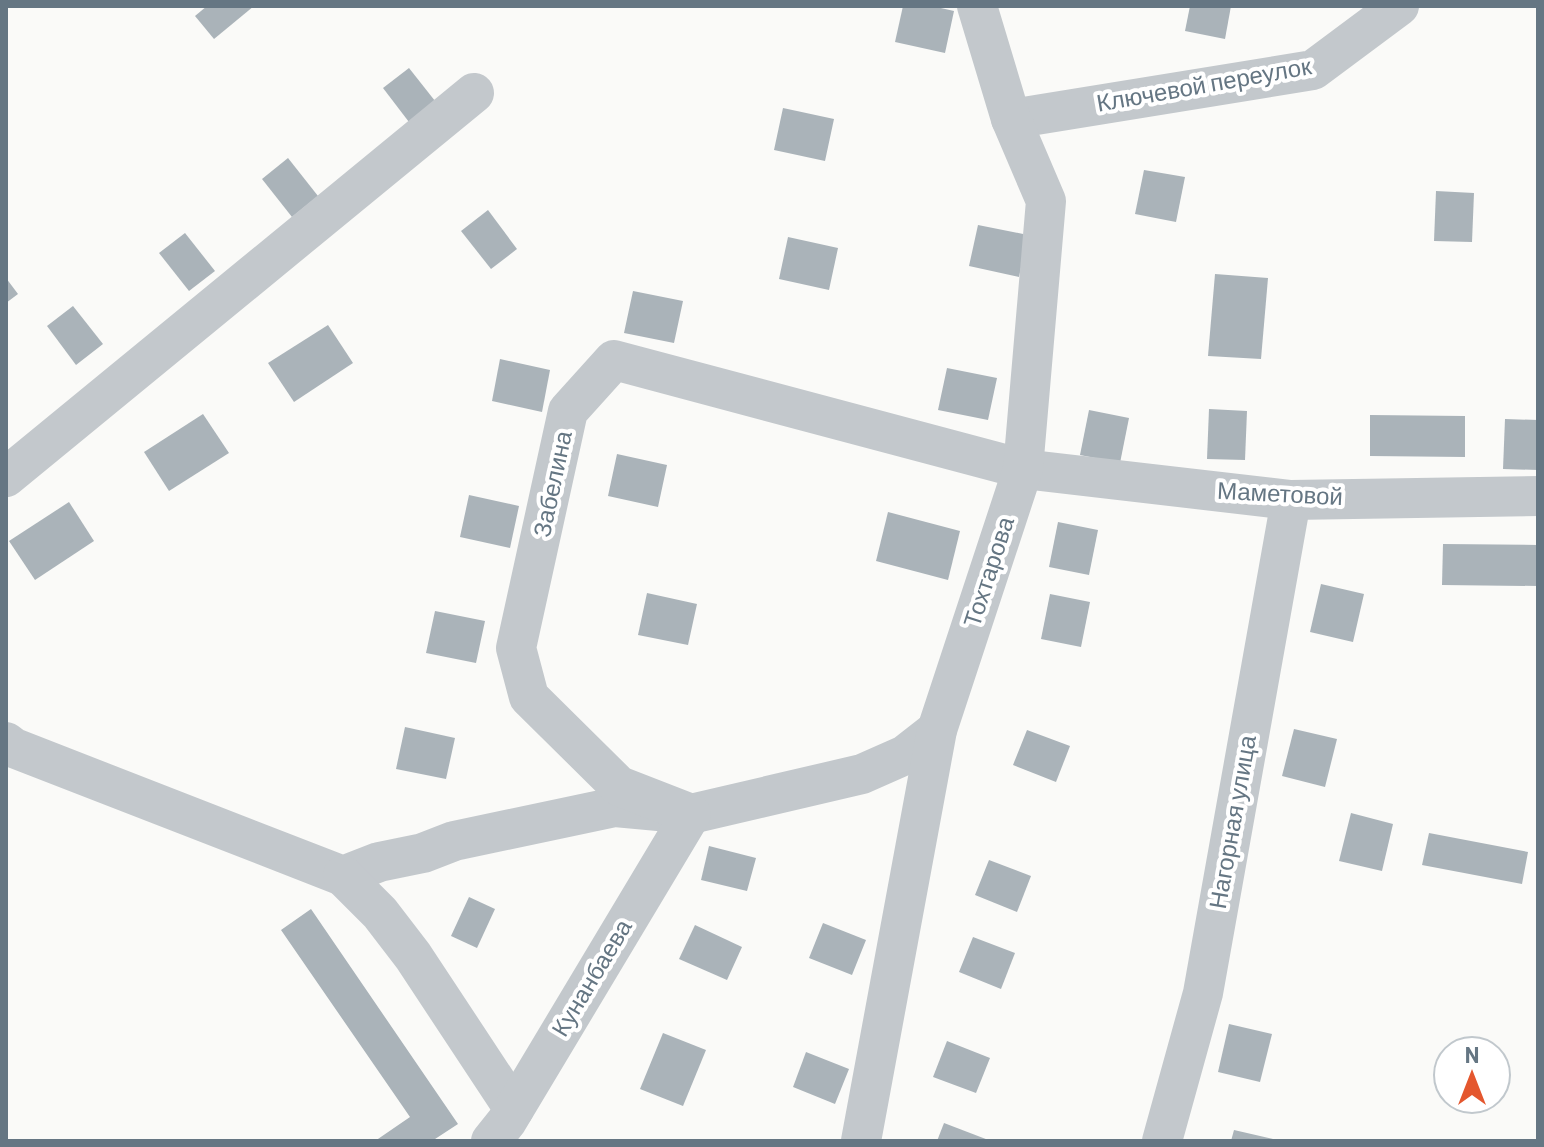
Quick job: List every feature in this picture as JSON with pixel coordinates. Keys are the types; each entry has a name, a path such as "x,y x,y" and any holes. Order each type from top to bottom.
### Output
{"street":[{"name":"Тохтарова","path":"861,1141 937,730 1023,469 1046,201 1011,119 977,6"},
{"name":"Ключевой переулок","path":"1011,119 1313,70 1388,10"},
{"path":"6,477 474,93"},
{"name":"Забелина","path":"691,814 619,786 529,697 516,648 568,411 614,360 1023,469"},
{"name":"Маметовой","path":"1023,469 1291,500 1538,496"},
{"name":"Нагорная улица","path":"1162,1141 1203,993 1291,500"},
{"path":"343,876 379,862 423,853 454,841 615,807 691,814 862,774 905,755 937,730"},
{"path":"6,742 14,748 343,876 380,913 413,956 514,1109"},
{"name":"Кунанбаева","path":"491,1141 507,1121 691,814"}],"building":[{"path":"207,6 254,6 214,39 195,16"},
{"path":"903,6 932,6 954,11 945,53 895,42"},
{"path":"1190,6 1231,6 1225,39 1185,31"},
{"path":"409,68 439,106 412,126 383,88"},
{"path":"783,108 834,119 825,161 774,150"},
{"path":"288,158 318,196 292,217 262,179"},
{"path":"1144,170 1185,177 1176,222 1135,214"},
{"path":"1436,191 1474,193 1472,242 1434,241"},
{"path":"488,210 517,249 491,269 461,231"},
{"path":"978,225 1028,235 1019,277 969,266"},
{"path":"185,233 215,271 189,291 159,253"},
{"path":"788,237 838,248 829,290 779,279"},
{"path":"1215,274 1268,278 1261,359 1208,356"},
{"path":"6,278 18,294 6,303"},
{"path":"633,291 683,301 674,343 624,333"},
{"path":"73,306 103,344 76,365 47,326"},
{"path":"328,325 353,363 294,402 268,363"},
{"path":"500,359 550,370 542,412 492,401"},
{"path":"947,368 997,378 988,420 938,410"},
{"path":"1209,409 1247,411 1245,460 1207,459"},
{"path":"1089,410 1129,418 1120,463 1080,455"},
{"path":"203,414 229,453 169,491 144,452"},
{"path":"1370,415 1465,416 1465,457 1370,456"},
{"path":"1505,419 1538,420 1538,470 1503,469"},
{"path":"617,454 667,465 658,507 608,496"},
{"path":"469,495 519,506 510,548 460,537"},
{"path":"69,502 94,541 35,580 9,541"},
{"path":"888,512 960,531 948,580 876,561"},
{"path":"1058,522 1098,530 1089,575 1049,567"},
{"path":"1443,544 1538,545 1538,586 1442,585"},
{"path":"1321,584 1364,594 1353,642 1310,632"},
{"path":"647,593 697,604 688,645 638,635"},
{"path":"1050,594 1090,602 1081,647 1041,639"},
{"path":"435,611 485,621 476,663 426,653"},
{"path":"405,727 455,738 446,779 396,769"},
{"path":"1294,729 1337,739 1325,787 1282,776"},
{"path":"1027,730 1070,746 1056,782 1013,765"},
{"path":"1351,813 1393,824 1382,871 1339,861"},
{"path":"1429,833 1528,852 1522,884 1422,865"},
{"path":"709,846 756,858 747,891 701,880"},
{"path":"989,860 1031,876 1017,912 975,895"},
{"path":"469,897 495,909 477,948 451,936"},
{"path":"311,909 458,1124 432,1141 375,1141 410,1117 281,930"},
{"path":"823,923 866,940 852,975 809,958"},
{"path":"695,925 742,947 727,980 679,959"},
{"path":"973,937 1015,953 1001,989 959,972"},
{"path":"1229,1024 1272,1034 1260,1082 1218,1072"},
{"path":"663,1033 706,1050 683,1106 640,1089"},
{"path":"947,1041 990,1058 976,1093 933,1077"},
{"path":"806,1052 849,1069 835,1104 793,1087"},
{"path":"944,1123 991,1141 937,1141"},
{"path":"1234,1130 1277,1140 1277,1141 1231,1141"}]}
